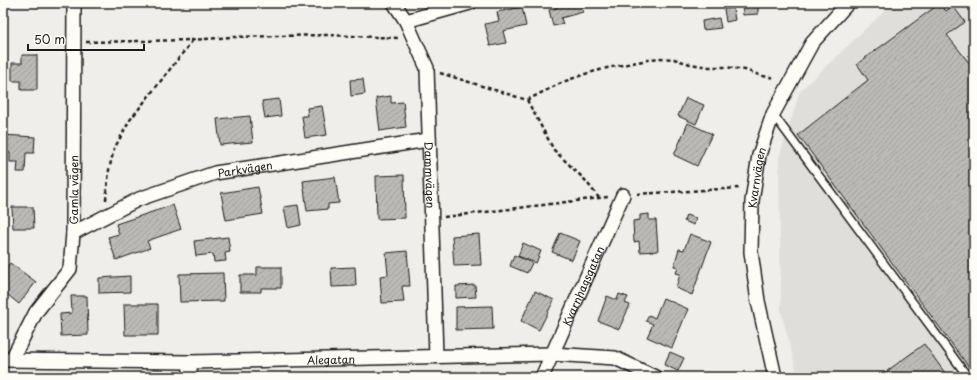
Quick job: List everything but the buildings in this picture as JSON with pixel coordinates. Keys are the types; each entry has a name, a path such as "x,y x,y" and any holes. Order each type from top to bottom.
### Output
{"street":[{"name":"Gamla vägen","path":"8,359 36,312 70,269 73,233 74,3"},
{"name":"Dammvägen","path":"394,3 406,21 427,68 428,140 436,356"},
{"path":"406,21 470,3"},
{"name":"Kvarnvägen","path":"775,377 758,301 751,252 752,201 759,156 773,114 812,43 848,3"},
{"name":"Parkvägen","path":"73,233 139,199 215,173 428,140"},
{"name":"Kvarnhagsgatan","path":"542,377 623,195"},
{"name":"Alegatan","path":"8,359 190,362 552,354 615,358 655,377"},
{"path":"190,362 190,377"}],"lane":[{"path":"773,114 968,377"}],"path":[{"path":"74,43 327,35 414,38"},
{"path":"105,216 109,170 114,149 130,120 194,40"},
{"path":"527,100 563,82 585,74 658,58 674,59 709,68 726,67 745,70 762,76 792,80"},
{"path":"427,68 527,100 554,150 585,180 599,198"},
{"path":"431,219 623,195 754,188"}],"shaded area":[{"path":"893,3 974,3 974,377 798,377 781,311 779,158 800,91"}]}
